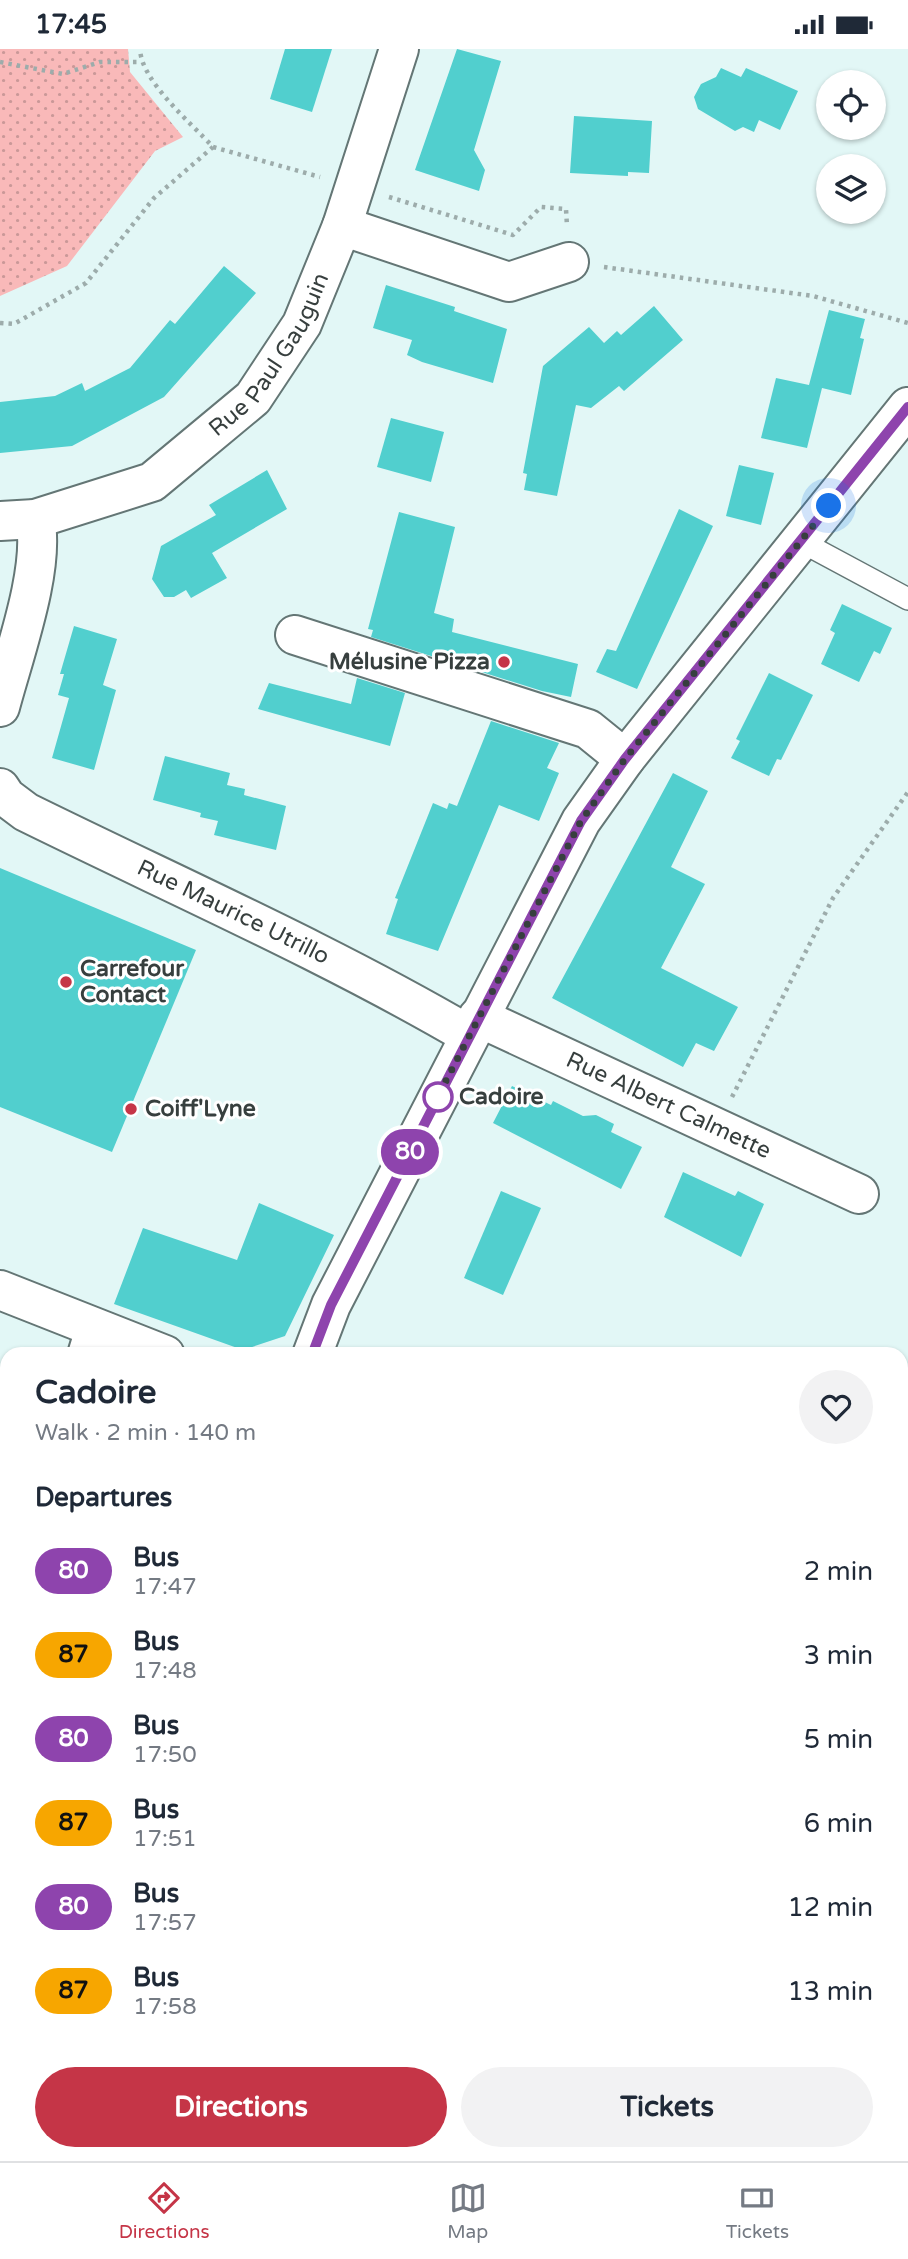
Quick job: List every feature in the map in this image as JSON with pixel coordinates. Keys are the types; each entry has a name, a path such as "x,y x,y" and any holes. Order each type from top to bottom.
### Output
{"street":[{"name":"Rue Paul Gauguin","path":"18,520 152,482 253,398 302,324 342,226 399,49"},
{"path":"342,226 509,282 569,263"},
{"path":"315,1347 331,1305 581,821 625,759 908,407"},
{"path":"0,707 26,610 40,540 18,520"},
{"path":"295,635 588,729 625,759"},
{"name":"Rue Maurice Utrillo","path":"0,788 6,797 26,812 431,1012 474,1026"},
{"name":"Rue Albert Calmette","path":"474,1026 859,1194"},
{"path":"0,1290 91,1342 119,1347"}],"lane":[{"path":"800,541 908,599"}],"path":[{"path":"140,49 141,62 156,84 213,147 513,235 541,207 566,209"},
{"path":"0,62 63,74 100,62 141,62"},
{"path":"0,324 14,324 86,283 154,198 213,147"},
{"path":"569,263 813,296 908,323"},
{"path":"729,1103 833,898 908,792"}],"shaded area":[{"path":"0,49 128,49 130,72 183,137 155,151 67,266 0,296"}],"building":[{"path":"285,49 332,49 312,112 270,99"},
{"path":"457,49 501,61 474,150 485,170 479,191 415,170"},
{"path":"721,68 741,77 746,68 798,91 780,130 759,120 754,132 743,127 735,131 698,109 694,97 701,84 716,77"},
{"path":"574,116 652,121 649,173 628,172 628,176 570,173"},
{"path":"224,266 256,293 164,397 72,446 0,453 0,402 55,396 82,383 85,391 130,368 170,320 175,324"},
{"path":"386,285 455,307 454,311 507,329 493,383 422,362 407,355 412,340 373,328"},
{"path":"654,306 683,340 624,391 619,386 591,408 576,405 557,496 524,490 527,474 523,473 543,366 589,327 604,343 617,331 621,335"},
{"path":"829,310 865,319 860,338 864,339 851,395 822,388 807,448 761,438 776,378 809,385"},
{"path":"391,418 444,432 431,482 377,467"},
{"path":"739,465 774,473 761,525 726,516"},
{"path":"267,470 287,509 212,553 227,578 191,598 186,590 174,597 164,597 152,579 161,546 216,515 209,505"},
{"path":"679,509 713,526 637,689 596,672 607,649 616,651"},
{"path":"399,512 455,527 434,613 454,619 452,632 578,664 571,697 542,691 371,637 373,630 368,629"},
{"path":"842,604 892,628 880,654 874,651 859,682 821,664 835,633 830,630"},
{"path":"74,626 117,639 103,685 116,690 94,770 52,758 69,698 58,695 64,674 60,674"},
{"path":"769,673 813,695 781,760 777,759 769,776 731,758 740,741 736,739"},
{"path":"357,678 405,693 390,746 258,709 269,683 351,704"},
{"path":"491,721 559,743 547,768 559,773 539,821 499,805 438,951 386,934 398,899 395,898 433,803 447,809 449,803 457,806"},
{"path":"165,756 230,773 227,785 245,789 244,795 286,806 276,850 214,835 218,821 200,817 201,813 153,800"},
{"path":"673,773 708,791 671,867 705,884 661,968 738,1007 714,1051 696,1043 683,1067 552,998"},
{"path":"0,868 196,950 112,1152 0,1107"},
{"path":"512,1086 551,1105 553,1101 583,1116 596,1115 614,1124 611,1132 642,1147 621,1189 493,1123"},
{"path":"683,1172 735,1196 738,1191 764,1204 741,1257 664,1217"},
{"path":"501,1191 541,1208 503,1295 464,1278"},
{"path":"259,1203 334,1235 285,1336 252,1347 235,1347 114,1304 143,1228 237,1260"}],"bus line":[{"name":"80","path":"316,1347 331,1305 581,821 625,759 908,407"}],"place":[{"name":"Mélusine Pizza","path":"504,662"},
{"name":"Carrefour Contact","path":"66,982"},
{"name":"Cadoire","path":"438,1097"},
{"name":"Coiff'Lyne","path":"131,1109"}],"route":[{"path":"438,1097 436,1100 581,821 625,759 829,506"}]}
